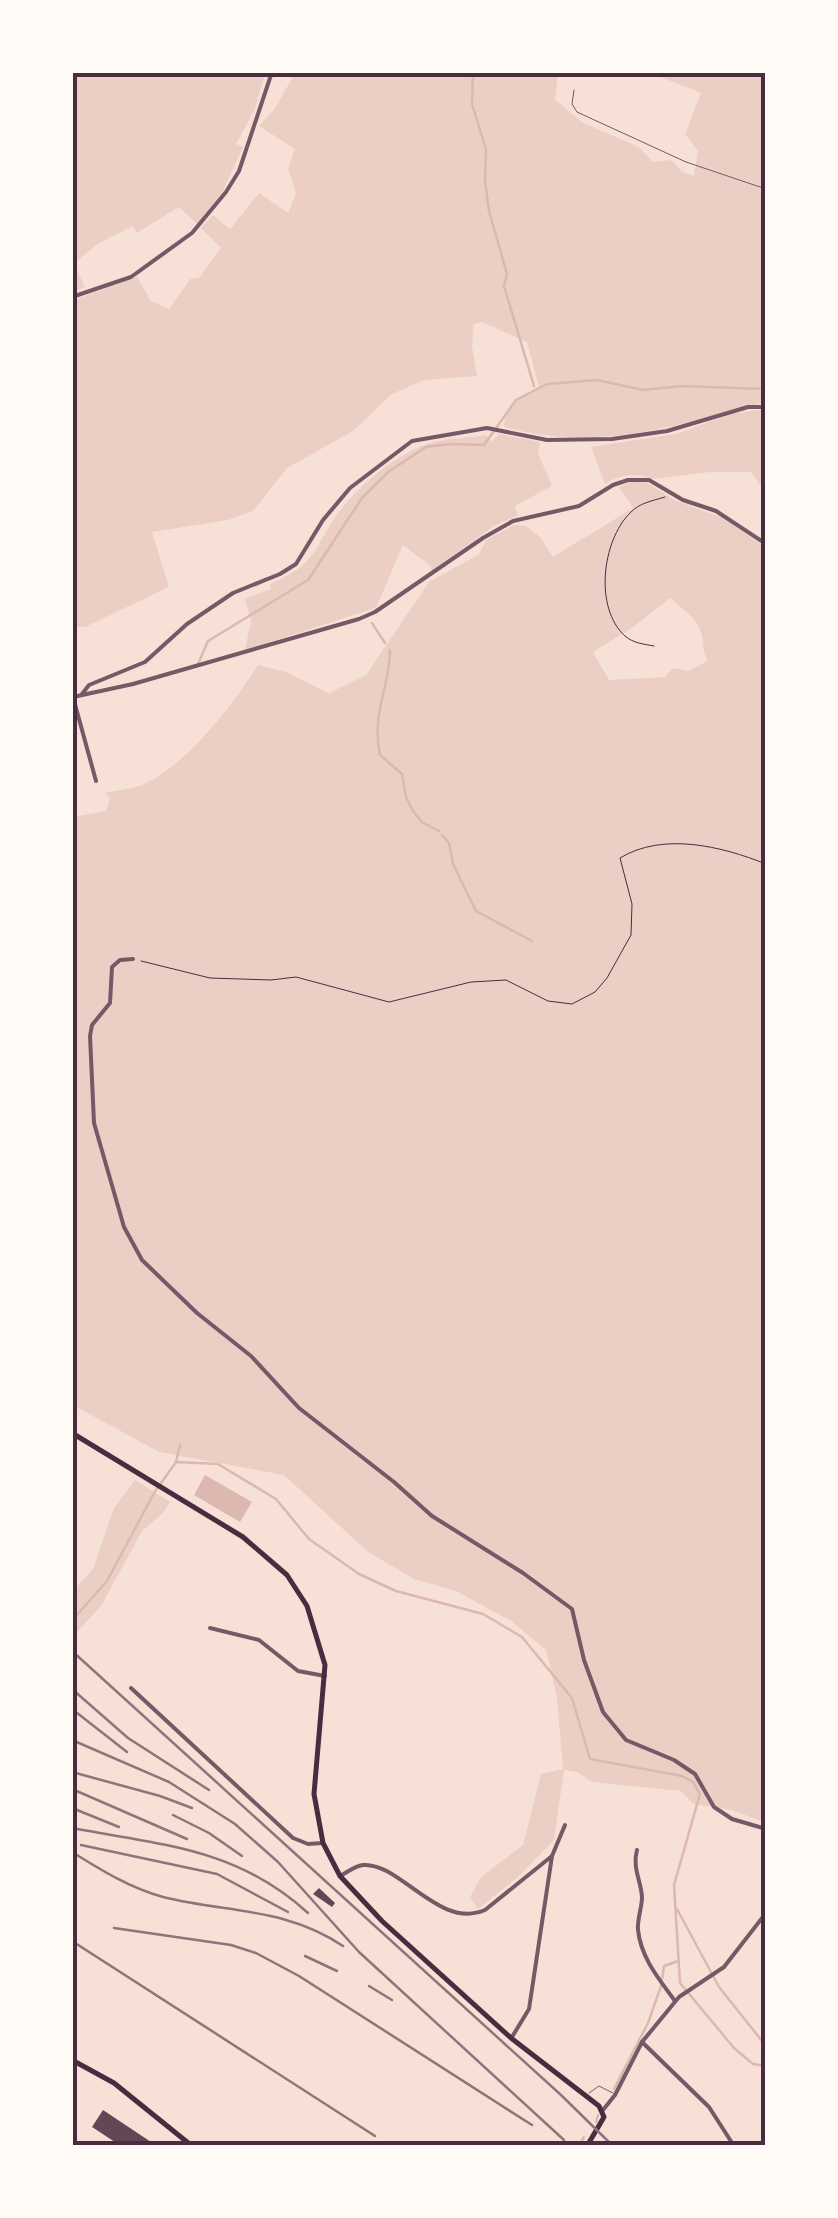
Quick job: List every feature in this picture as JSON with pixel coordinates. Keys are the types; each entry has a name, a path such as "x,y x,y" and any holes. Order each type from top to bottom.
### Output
{"main road":[{"path":"72,1433 244,1536 287,1575 313,1620 321,1643 325,1676 314,1780 316,1819 340,1876 371,1910 511,2038 603,2110 601,2123 587,2146"},
{"path":"72,2060 123,2089 192,2146"}],"street":[{"path":"72,297 131,277 192,233 239,171 272,72"},
{"path":"81,696 89,685 144,662 187,624 233,593 296,564 323,520 350,488 412,442 486,428 546,440 612,439 667,431 748,407 766,406"},
{"path":"96,781 72,697 184,670 375,612 482,538 514,521 579,506 620,482 649,480 724,515 766,544"},
{"path":"134,960 120,960 112,967 110,1003 92,1025 90,1077 101,1151 124,1226 142,1260 197,1313 252,1356 299,1408 432,1516 572,1609 584,1660 603,1712 626,1740 674,1760 695,1774 714,1807 732,1819 766,1829"},
{"path":"210,1628 259,1640 298,1671 325,1676"},
{"path":"131,1688 293,1838 308,1844 324,1843"},
{"path":"511,2038 530,2009 552,1856 564,1825"},
{"path":"637,1850 642,1946 658,1979 677,1999"},
{"path":"340,1876 354,1867 370,1865 440,1906 472,1914 484,1910 552,1856"},
{"path":"603,2110 642,2042 677,1999 724,1968 766,1913"},
{"path":"642,2042 709,2107 734,2146"}],"lane":[{"path":"574,90 571,96 577,112 686,162 766,189"},
{"path":"582,2096 599,2086 615,2095"}],"path":[{"path":"654,646 634,642 618,629 607,601 607,566 612,542 626,517 638,506 671,492"},
{"path":"134,960 210,978 296,977 389,1002 471,982 506,980 548,1001 572,1004 595,992 619,960 631,935 632,904 620,858 640,846 682,844 733,851 766,864"}],"shaded area":[{"path":"73,73 265,73 255,109 236,144 243,147 222,193 197,224 179,207 137,233 133,226 99,243 74,263 85,287 73,292"},
{"path":"295,73 558,73 555,100 582,122 639,147 653,162 672,160 682,172 694,176 698,151 685,134 701,93 650,73 765,73 765,403 615,436 549,436 504,427 511,408 539,387 527,342 482,322 474,324 472,346 477,376 424,380 392,394 353,431 287,468 253,511 228,520 152,532 169,587 85,627 72,627 72,301 137,277 151,301 169,309 190,279 199,278 221,248 201,228 213,215 230,229 259,193 288,213 296,193 288,168 295,149 259,126 274,110"},
{"path":"765,409 765,492 751,472 652,479 628,476 605,484 591,447 675,434 731,414"},
{"path":"499,434 540,442 538,453 552,486 515,506 518,515 494,526 431,571 431,566 403,545 376,608 245,650 251,621 245,599 271,589 270,584 308,560 343,507 374,476 426,445 486,435 492,442"},
{"path":"646,482 674,500 723,518 766,548 765,1822 731,1810 694,1804 681,1791 592,1782 577,1772 564,1770 554,1840 518,1877 478,1909 470,1897 481,1877 523,1845 541,1774 563,1769 557,1698 546,1650 511,1621 456,1591 414,1579 368,1552 284,1475 159,1452 73,1405 73,817 106,811 110,799 105,793 144,784 176,763 222,715 258,665 286,672 329,693 366,675 429,582 479,554 486,540 514,525 526,526 540,537 553,557 633,508 619,487","holes":["670,598 701,630 707,661 689,671 673,668 665,677 609,680 593,652"]},
{"path":"205,1475 252,1502 240,1522 194,1495"},
{"path":"135,1480 170,1502 142,1531 101,1606 76,1633 73,1591 93,1569 114,1508"}],"building":[{"path":"319,1888 335,1903 332,1907 313,1894"},
{"path":"103,2110 157,2146 121,2146 92,2127"}],"waterway":[{"path":"473,72 472,104 486,149 489,211 507,274 504,286 534,386"},
{"path":"198,664 208,641 308,580 362,498 388,472 426,447 484,445 516,400 547,384 597,380 643,390 681,386 766,389"},
{"path":"372,623 385,643"},
{"path":"390,650 379,713 380,755 402,774 413,811 422,822 439,831"},
{"path":"442,835 449,843 453,864 476,911 532,941"},
{"path":"176,1462 180,1445"},
{"path":"75,1617 107,1581 154,1493 176,1462 218,1464 276,1499 309,1539 359,1574 396,1591 483,1614 522,1637 572,1698 590,1759 682,1776 693,1782 700,1794 674,1885 680,1983 734,2048 753,2064 766,2066"},
{"path":"677,1909 719,1987 766,2046"},
{"path":"662,1979 664,1966 678,1961"},
{"path":"614,2089 648,2023 661,1986"},
{"path":"596,2122 598,2115"},
{"path":"579,2146 584,2137"}],"railway":[{"path":"72,1651 613,2146"},
{"path":"72,1689 128,1738 209,1790"},
{"path":"72,1709 127,1752"},
{"path":"72,1740 169,1782 235,1824 278,1862 359,1952 564,2140"},
{"path":"72,1772 192,1808"},
{"path":"72,1789 187,1839"},
{"path":"72,1808 119,1827"},
{"path":"173,1815 242,1856"},
{"path":"72,1828 168,1845 226,1862 281,1891 308,1913"},
{"path":"81,1845 217,1874 288,1912"},
{"path":"72,1852 151,1893 299,1924 343,1946"},
{"path":"114,1928 231,1945 256,1953 299,1976 532,2125"},
{"path":"72,1941 375,2136"},
{"path":"305,1956 337,1971"},
{"path":"369,1986 392,2000"}]}
